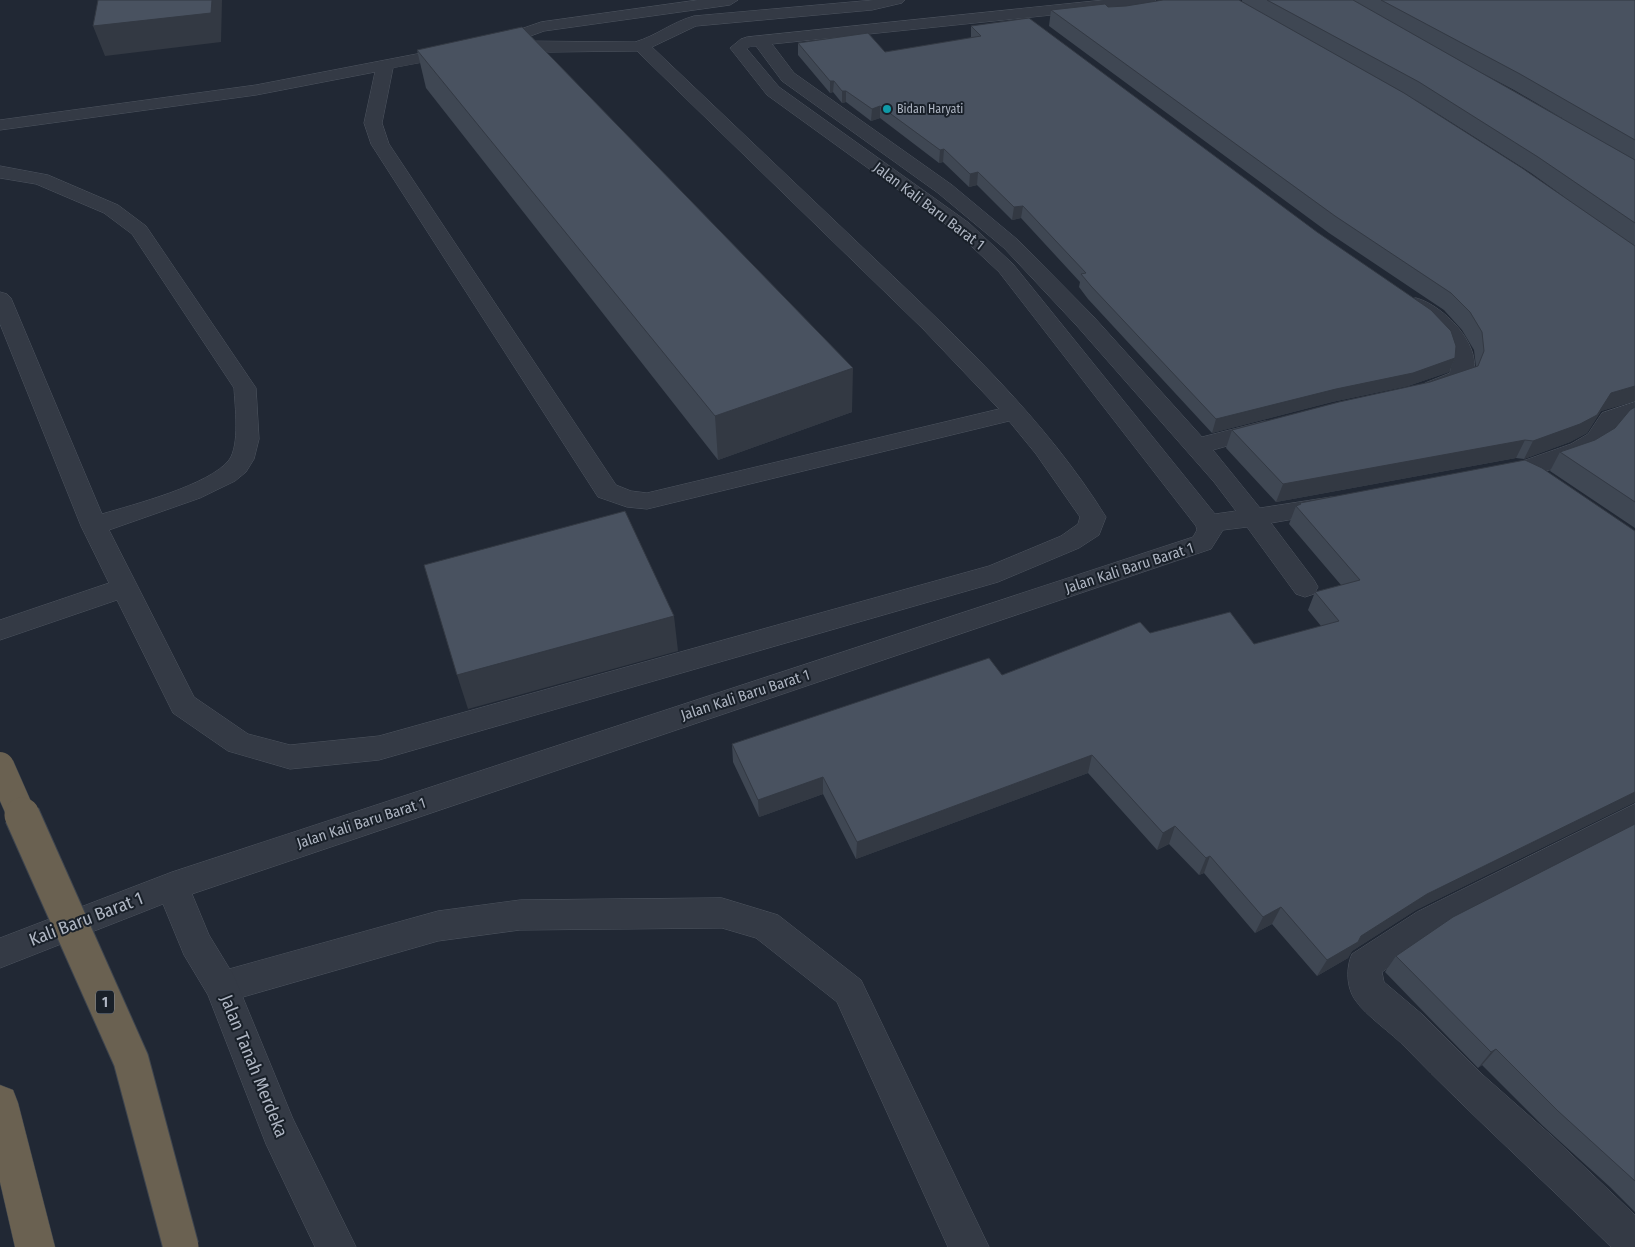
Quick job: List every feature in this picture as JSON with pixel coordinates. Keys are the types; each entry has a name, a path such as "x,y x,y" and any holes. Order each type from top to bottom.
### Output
{"highway":[{"name":"1","path":"0,766 131,1060 181,1247"},
{"path":"0,1103 35,1247"}],"street":[{"path":"0,125 256,90 493,44 541,27 730,0"},
{"path":"493,44 550,47 641,46 694,21 898,0"},
{"name":"Jalan Kali Baru Barat 1","path":"172,886 1202,543 1210,531 1209,524 1006,268 962,227 773,91 738,48 747,42 1148,0"},
{"path":"1019,13 1044,31"},
{"path":"760,41 788,77 937,184 1011,244 1085,321 1195,447 1223,476 1305,586"},
{"path":"0,298 94,526 183,705 239,743 290,757 379,748 998,573 1070,542 1090,529 1093,517 1078,493 1016,412 925,318 641,46"},
{"path":"385,66 375,106 373,123 380,144 607,491 627,499 647,501 1016,412"},
{"path":"0,172 50,183 111,209 139,230 245,388 248,419 245,447 238,466 218,482 94,526"},
{"path":"1403,295 1448,328 1460,346 1464,362 1461,377 1414,394"},
{"path":"1500,469 1526,469 1580,449 1596,439 1610,418 1635,409"},
{"path":"1195,447 1287,422"},
{"path":"1526,469 1550,484"},
{"path":"1209,524 1255,518 1354,500"},
{"path":"0,630 126,587"},
{"path":"1635,817 1429,922 1364,965 1368,990 1410,1027 1470,1088 1539,1150 1635,1242"},
{"name":"Kali Baru Barat 1","path":"0,953 172,886"},
{"name":"Jalan Tanah Merdeka","path":"172,886 196,944 222,987 279,1131 336,1247"},
{"path":"222,987 438,926 520,915 722,913 766,926 849,992 969,1247"}],"building":[{"path":"98,0 212,0 211,13 93,26"},
{"path":"1163,0 1239,0 1404,93 1522,168 1635,246 1635,386 1611,393 1597,415 1580,424 1533,441 1525,440 1283,484 1232,430 1339,402 1430,382 1478,366 1484,351 1482,332 1470,312 1451,293 1335,216 1051,10 1105,4 1108,7 1126,6"},
{"path":"1267,0 1353,0 1635,160 1635,223 1538,157 1419,82"},
{"path":"1381,0 1635,0 1635,140 1520,74"},
{"path":"1029,18 1317,232 1431,310 1451,331 1456,346 1455,358 1413,373 1336,389 1216,419 1091,286 1081,274 1086,273 1023,206 1014,207 978,172 970,174 944,149 940,150 880,106 872,109 846,91 842,91 834,81 830,81 798,43 868,33 885,52 981,36 971,26"},
{"path":"522,27 853,368 715,416 417,50"},
{"path":"1635,407 1635,502 1560,452 1595,440 1615,428 1630,410"},
{"path":"1525,460 1542,468 1635,531 1635,792 1427,894 1361,936 1358,942 1327,960 1281,907 1263,917 1210,856 1206,858 1175,826 1163,833 1092,755 857,842 823,777 758,800 732,744 989,658 1002,675 1140,622 1150,633 1230,612 1254,644 1339,621 1315,592 1360,580 1296,506 1300,503"},
{"path":"625,511 674,616 457,675 424,565"},
{"path":"1635,824 1635,1181 1558,1111 1496,1049 1491,1052 1396,956 1453,917"}],"place":[{"name":"Bidan Haryati","path":"887,109"}]}
